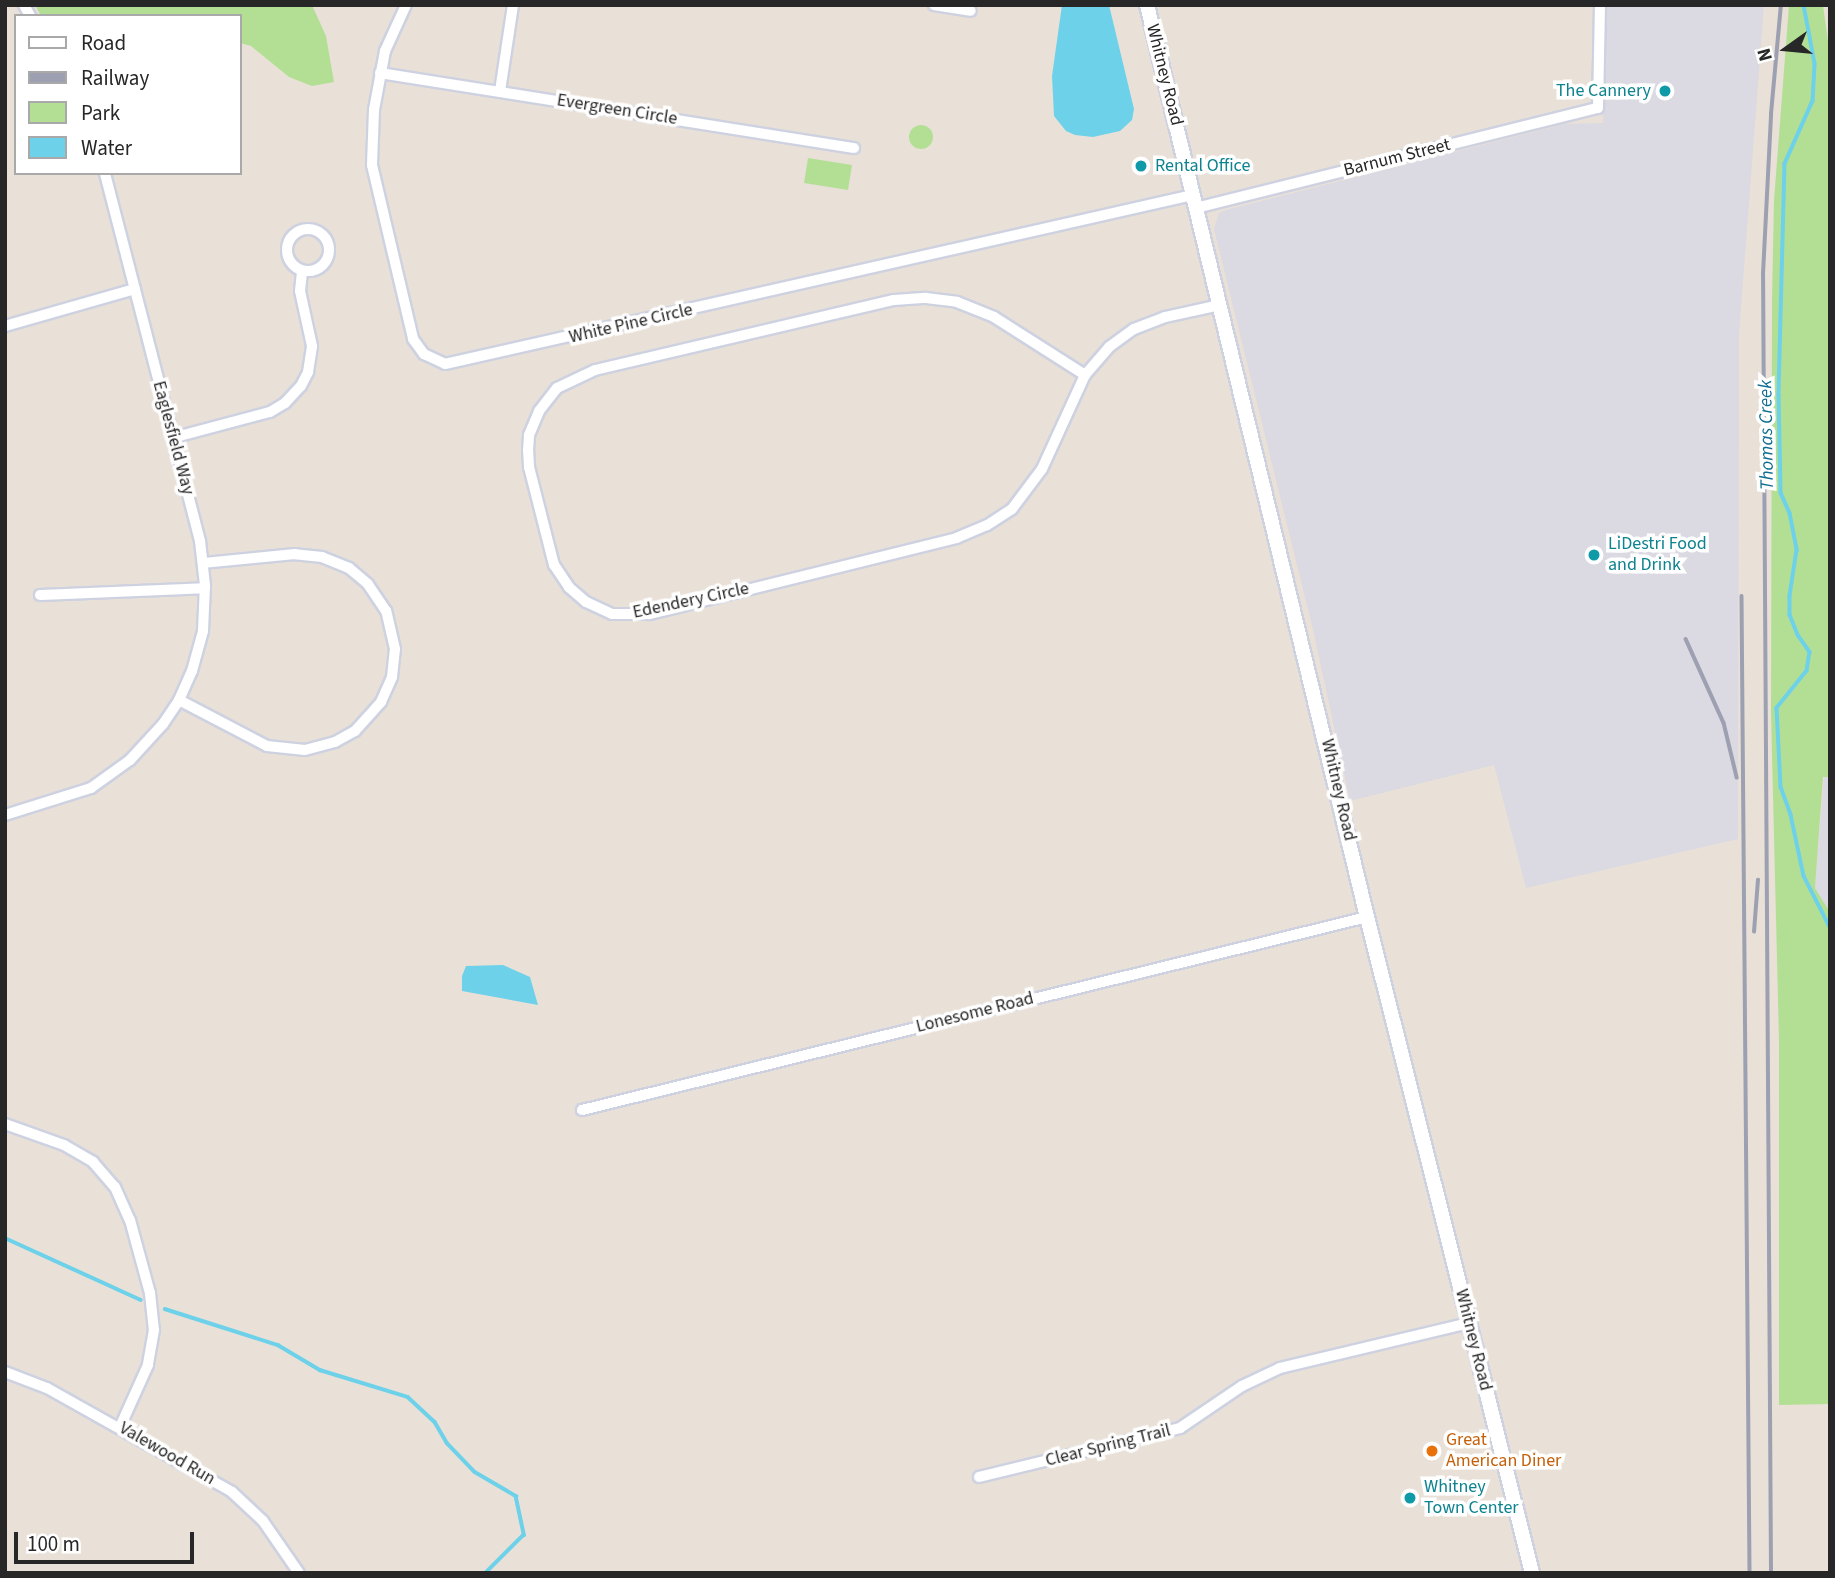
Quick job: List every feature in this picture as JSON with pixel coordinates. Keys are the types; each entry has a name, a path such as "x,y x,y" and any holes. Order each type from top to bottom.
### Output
{"main road":[{"name":"Whitney Road","path":"1147,5 1367,917 1532,1573"}],"street":[{"name":"White Pine Circle","path":"406,5 391,30 380,73 371,139 377,192 414,338 424,354 445,364 1195,201"},
{"path":"500,91 513,5"},
{"path":"934,5 971,11"},
{"name":"Barnum Street","path":"1195,201 1598,108 1600,5"},
{"name":"Evergreen Circle","path":"380,73 854,148"},
{"name":"Eaglesfield Way","path":"5,815 69,797 110,777 147,743 179,700 198,653 205,588 204,563 106,175"},
{"path":"310,228 323,234 329,254 323,266 302,271 291,263 286,250 297,232 310,228"},
{"path":"172,438 270,412 285,403 301,386 308,372 312,346 300,291 302,271"},
{"path":"5,326 135,289"},
{"name":"Edendery Circle","path":"1085,376 976,308 941,299 911,298 582,374 547,398 529,435 529,467 554,565 569,587 586,602 612,614 637,616 973,532 1012,509 1032,485 1085,376 1109,347 1134,329 1165,317 1220,304"},
{"path":"179,700 267,746 306,750 335,742 355,731 381,702 392,677 394,636 386,611 368,584 349,568 322,557 295,554 204,563"},
{"path":"40,594 205,588"},
{"name":"Lonesome Road","path":"582,1110 1367,917"},
{"path":"5,1124 64,1145 93,1162 115,1187 127,1210 150,1293 153,1330 148,1365 120,1427"},
{"name":"Clear Spring Trail","path":"979,1477 1180,1428 1242,1386 1280,1368 1469,1323"},
{"name":"Valewood Run","path":"5,1372 47,1388 232,1492 263,1521 299,1573"}],"shaded area":[{"path":"1605,5 1764,5 1739,335 1738,839 1526,888 1494,765 1350,801 1314,634 1214,229 1219,213 1226,210 1565,124 1603,123"},
{"path":"1824,776 1830,777 1830,912 1815,888"}],"green space":[{"path":"35,5 312,5 326,36 334,82 312,86 289,77 251,46 242,44 242,14 40,14"},
{"path":"1789,5 1823,5 1830,56 1830,777 1823,777 1815,888 1830,912 1830,1404 1779,1405 1779,1041 1771,713 1772,299 1774,200"},
{"path":"916,125 926,125 933,132 933,142 926,149 916,149 909,142 909,132"},
{"path":"808,158 852,165 848,190 804,183"}],"water":[{"path":"1062,5 1109,5 1134,109 1132,120 1120,131 1093,137 1075,135 1066,131 1054,116 1052,76"},
{"path":"503,965 530,977 538,1005 462,991 462,976 466,966"}],"waterway":[{"name":"Thomas Creek","path":"1804,5 1815,64 1813,101 1785,164 1779,395 1781,493 1790,513 1797,550 1790,615 1798,635 1810,652 1807,671 1777,708 1781,787 1791,815 1804,876 1830,927"},
{"path":"5,1238 141,1300"},
{"path":"165,1309 278,1345 320,1370 408,1397 435,1422 447,1443 475,1472 516,1496 524,1535 486,1573"}],"railway":[{"path":"1771,1573 1763,274 1771,114 1781,5"},
{"path":"1742,596 1750,1573"},
{"path":"1686,639 1724,723 1737,777"},
{"path":"1754,932 1758,880"}],"place":[{"name":"The Cannery","path":"1665,91"},
{"name":"Rental Office","path":"1141,166"},
{"name":"LiDestri Food and Drink","path":"1594,555"},
{"name":"Great American Diner","path":"1432,1451"},
{"name":"Whitney Town Center","path":"1410,1498"}]}
